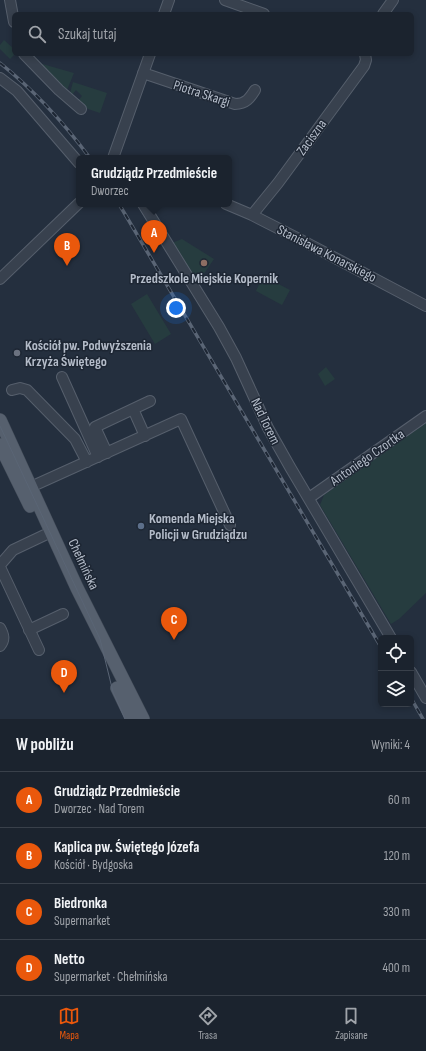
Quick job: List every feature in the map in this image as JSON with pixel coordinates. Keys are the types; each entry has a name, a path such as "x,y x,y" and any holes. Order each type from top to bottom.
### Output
{"main road":[{"name":"Chełmińska","path":"0,420 27,489 132,719"},
{"name":"Chełmińska","path":"0,445 27,489"},
{"name":"Chełmińska","path":"48,534 77,588 142,719"}],"street":[{"path":"10,0 12,12"},
{"path":"165,12 169,0"},
{"path":"225,0 258,12"},
{"path":"384,12 393,0"},
{"path":"26,56 59,90 81,109"},
{"path":"114,155 149,56"},
{"name":"Zaciszna","path":"252,215 278,183 364,66 365,56"},
{"name":"Piotra Skargi","path":"143,73 235,104 246,102 250,99 255,90"},
{"path":"0,78 17,91 76,159"},
{"path":"0,279 76,206"},
{"name":"Nad Torem","path":"145,207 222,333 236,358 268,428 389,635"},
{"name":"Stanisława Konarskiego","path":"232,207 316,247 426,306"},
{"path":"62,377 103,455"},
{"path":"12,390 20,388 28,390 75,439 87,462"},
{"path":"103,455 95,427 150,401"},
{"path":"132,409 145,436"},
{"name":"Antoniego Czortka","path":"309,498 426,416"},
{"path":"27,489 181,419 230,525"},
{"path":"39,650 0,566 13,550 48,534"},
{"path":"29,630 63,614"},
{"path":"0,628 4,637 3,643 0,646"},
{"path":"414,677 426,698"}],"green space":[{"path":"4,40 12,47 13,56 10,59 0,49 0,45"},
{"path":"39,63 74,73 67,90"},
{"path":"73,82 107,93 100,113 88,109 78,101 82,96 76,90 72,95 70,93"},
{"path":"182,239 214,259 197,284 172,243"},
{"path":"263,276 290,290 282,305 256,291"},
{"path":"147,294 171,334 155,344 131,304"},
{"path":"326,367 335,379 325,386 318,374"},
{"path":"426,423 426,593 399,619 391,624 320,505 324,495"}],"tram line":[{"path":"0,426 100,639 113,692 125,719"}],"railway":[{"path":"0,63 25,84 48,108 70,132 88,155"},
{"path":"121,207 378,642"},
{"path":"414,703 423,719"}],"place":[{"name":"Grudziądz Przedmieście","path":"154,253"},
{"name":"Przedszkole Miejskie Kopernik","path":"204,263"},
{"name":"Kaplica pw. Świętego Józefa","path":"67,266"},
{"name":"Kościół pw. Podwyższenia Krzyża Świętego","path":"17,353"},
{"name":"Komenda Miejska Policji w Grudziądzu","path":"141,526"},
{"name":"Biedronka","path":"174,640"},
{"name":"Netto","path":"64,693"}]}
